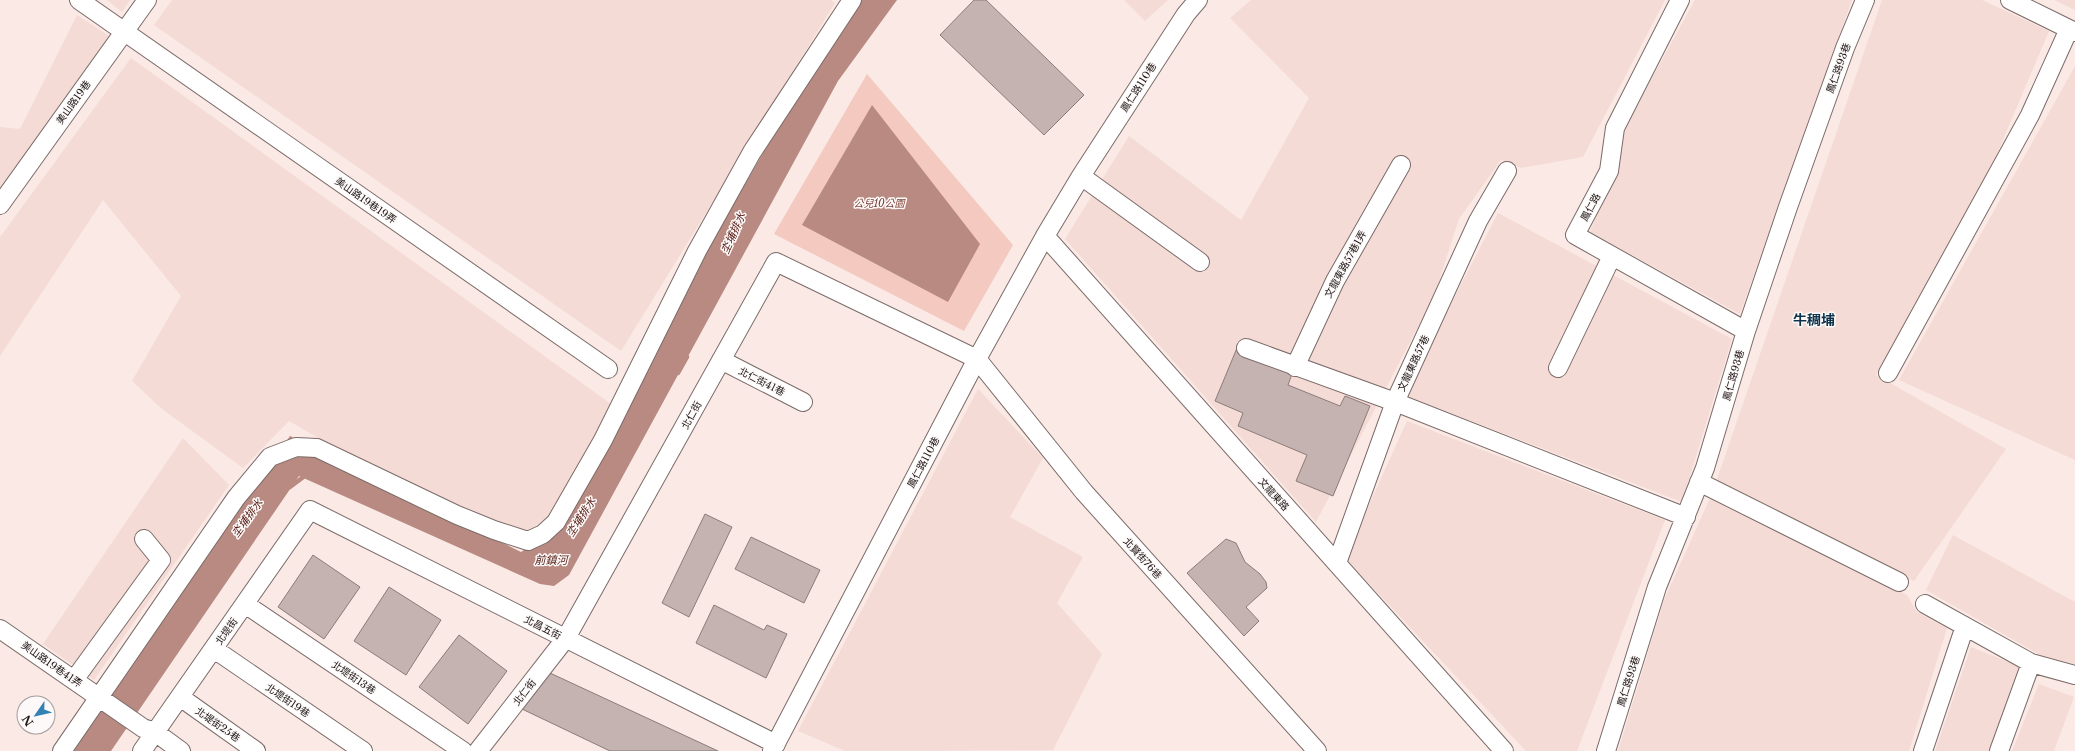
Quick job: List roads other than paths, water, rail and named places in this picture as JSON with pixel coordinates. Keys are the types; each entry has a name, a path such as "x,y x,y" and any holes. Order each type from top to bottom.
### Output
{"street":[{"name":"美山路19巷19弄","path":"80,0 608,369"},
{"name":"美山路19巷","path":"0,205 147,0"},
{"path":"62,751 101,699 236,498 270,457 296,447 317,448 494,530 528,541 543,534 556,522 603,440 697,251 752,152 852,0"},
{"name":"鳳仁路110巷","path":"774,748 977,359 1045,236 1081,176 1186,14 1198,0"},
{"name":"鳳仁路","path":"1680,0 1615,128 1609,171 1575,235 1746,331"},
{"name":"鳳仁路93巷","path":"1606,751 1657,587 1700,482 1746,331 1842,55 1865,0"},
{"path":"1888,373 2030,115 2072,30 2010,0"},
{"name":"文龍東路57巷1弄","path":"1295,367 1335,280 1401,165"},
{"name":"文龍東路57巷","path":"1337,563 1395,402 1478,221 1506,171"},
{"path":"1081,176 1200,262"},
{"name":"文龍東路","path":"1045,236 1504,751"},
{"path":"1558,368 1612,256"},
{"name":"北仁街","path":"478,751 566,638 776,262 977,359"},
{"path":"1246,348 1395,402 1686,517"},
{"name":"北賢街76巷","path":"977,359 1084,492 1317,751"},
{"name":"北仁街41巷","path":"721,360 803,402"},
{"path":"1700,482 1899,582"},
{"name":"北昌五街","path":"310,510 566,638 774,748"},
{"name":"北堤街","path":"142,751 149,730 180,697 310,510"},
{"path":"74,680 161,560 144,539"},
{"name":"北堤街13巷","path":"245,604 463,751"},
{"path":"1925,604 2031,663 2075,675"},
{"path":"1923,751 1965,626"},
{"name":"美山路19巷41弄","path":"0,629 101,699 181,751"},
{"name":"北堤街19巷","path":"214,649 363,751"},
{"path":"1999,751 2031,663"},
{"name":"北堤街25巷","path":"180,697 256,751"}],"water":[{"name":"前鎮河","path":"851,0 897,0 838,81 569,575 554,586 540,584 299,476 111,751 70,751 290,436 521,552 550,533 634,377"},
{"path":"872,105 980,244 948,302 802,225"}],"waterway":[{"name":"坔埔排水","path":"678,373 687,357"},
{"name":"坔埔排水","path":"290,487 306,475"}],"district":[{"name":"牛稠埔","path":"1814,320"}],"park label":[{"name":"公兒10公園","path":"879,203"}]}
